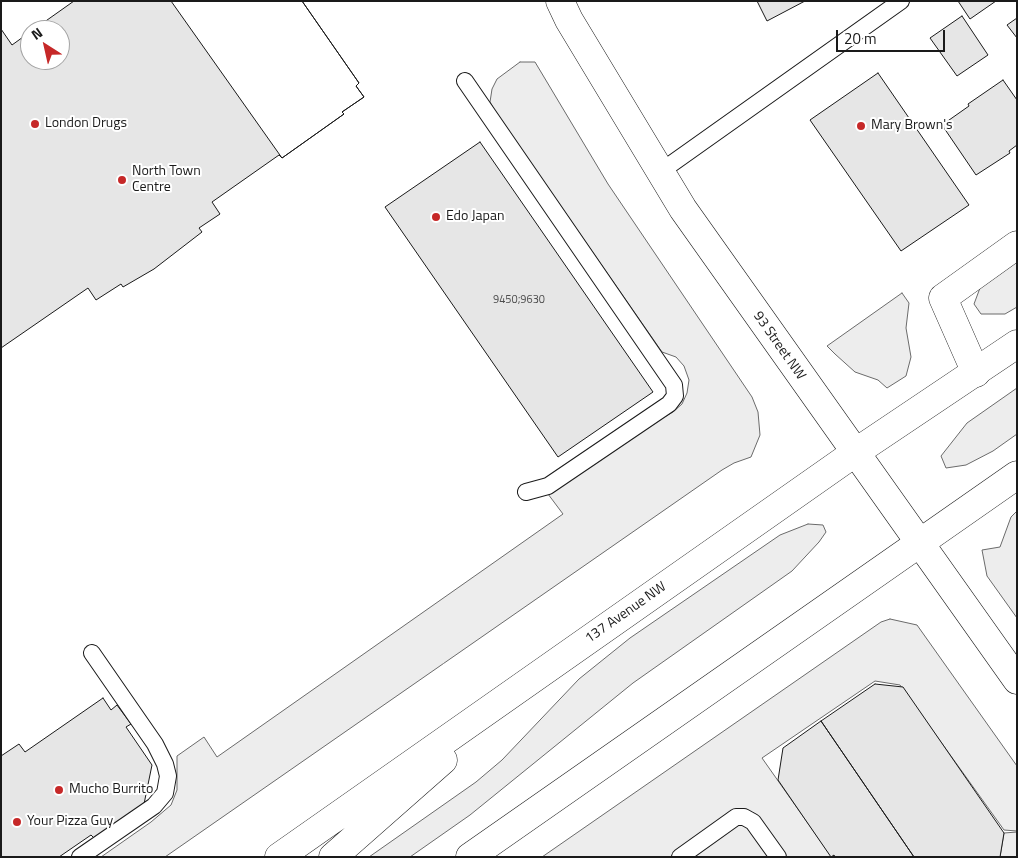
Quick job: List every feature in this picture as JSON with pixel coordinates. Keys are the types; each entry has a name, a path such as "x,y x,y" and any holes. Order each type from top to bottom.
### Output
{"main road":[{"name":"93 Street NW","path":"560,1 568,20 683,209 1017,680"},
{"path":"976,372 943,298 1017,245"},
{"name":"137 Avenue NW","path":"279,857 856,452 1017,344"},
{"path":"470,857 1017,475"},
{"path":"333,857 543,671"}],"lane":[{"path":"660,172 901,1"},
{"path":"465,81 674,385 675,396 669,404 548,486 526,492"},
{"path":"80,857 154,806 165,793 168,776 165,764 155,744 92,653"},
{"path":"680,857 736,818 744,817 753,822 778,857"}],"shaded area":[{"path":"520,62 535,62 608,184 752,397 758,412 760,435 751,457 722,470 165,857 101,857 151,822 171,805 177,790 177,756 204,737 217,757 563,514 548,494 661,415 666,416 682,404 687,393 689,380 684,366 676,357 662,352 490,102 492,89 497,79"},
{"path":"1017,255 1017,307 1005,314 981,314 974,304 980,288 997,270"},
{"path":"902,293 909,303 906,328 911,357 906,376 887,388 878,380 855,372 827,346"},
{"path":"1017,388 1017,434 993,451 966,465 946,468 941,456 967,423"},
{"path":"1017,511 1017,618 987,576 982,550 1000,547 1011,517"},
{"path":"808,524 823,525 826,532 792,571 633,683 470,815 410,857 369,857 476,782 502,760 579,679 630,638 780,535"},
{"path":"890,619 917,625 1017,766 1017,831 1004,830 900,685 875,681 762,758 831,856 834,855 835,857 542,857 881,622"},
{"path":"1017,832 1017,857 1000,857 1004,833"}],"building":[{"name":"North Town Centre","path":"74,1 302,1 359,83 356,86 364,97 342,112 344,114 282,158 279,155 212,202 220,214 199,228 202,232 154,269 123,287 121,284 96,300 88,288 1,348 1,29 12,45 20,39 20,70 70,70 70,20 47,20"},
{"path":"171,1 302,1 359,83 356,86 364,97 342,112 344,114 282,158"},
{"path":"757,1 805,1 767,21"},
{"path":"958,1 996,1 970,19"},
{"path":"962,16 988,55 957,76 930,38"},
{"path":"1017,18 1017,38 1007,25"},
{"path":"878,73 969,205 901,251 810,120"},
{"path":"1003,80 1017,100 1017,145 1009,151 1010,153 976,175 942,125"},
{"path":"480,142 653,392 558,457 385,207"},
{"path":"875,684 903,687 1004,833 1000,857 914,857 821,721"},
{"path":"103,698 111,710 117,705 131,724 126,727 152,765 144,804 94,838 91,835 59,857 1,857 1,756 19,744 25,752"},
{"path":"821,721 914,857 835,857 834,855 831,857 778,780 783,748"}],"place":[{"name":"London Drugs","path":"35,124"},
{"name":"Mary Brown's","path":"861,126"},
{"name":"North Town Centre","path":"122,180"},
{"name":"Edo Japan","path":"436,217"},
{"name":"Mucho Burrito","path":"59,790"},
{"name":"Your Pizza Guy","path":"17,822"}]}
